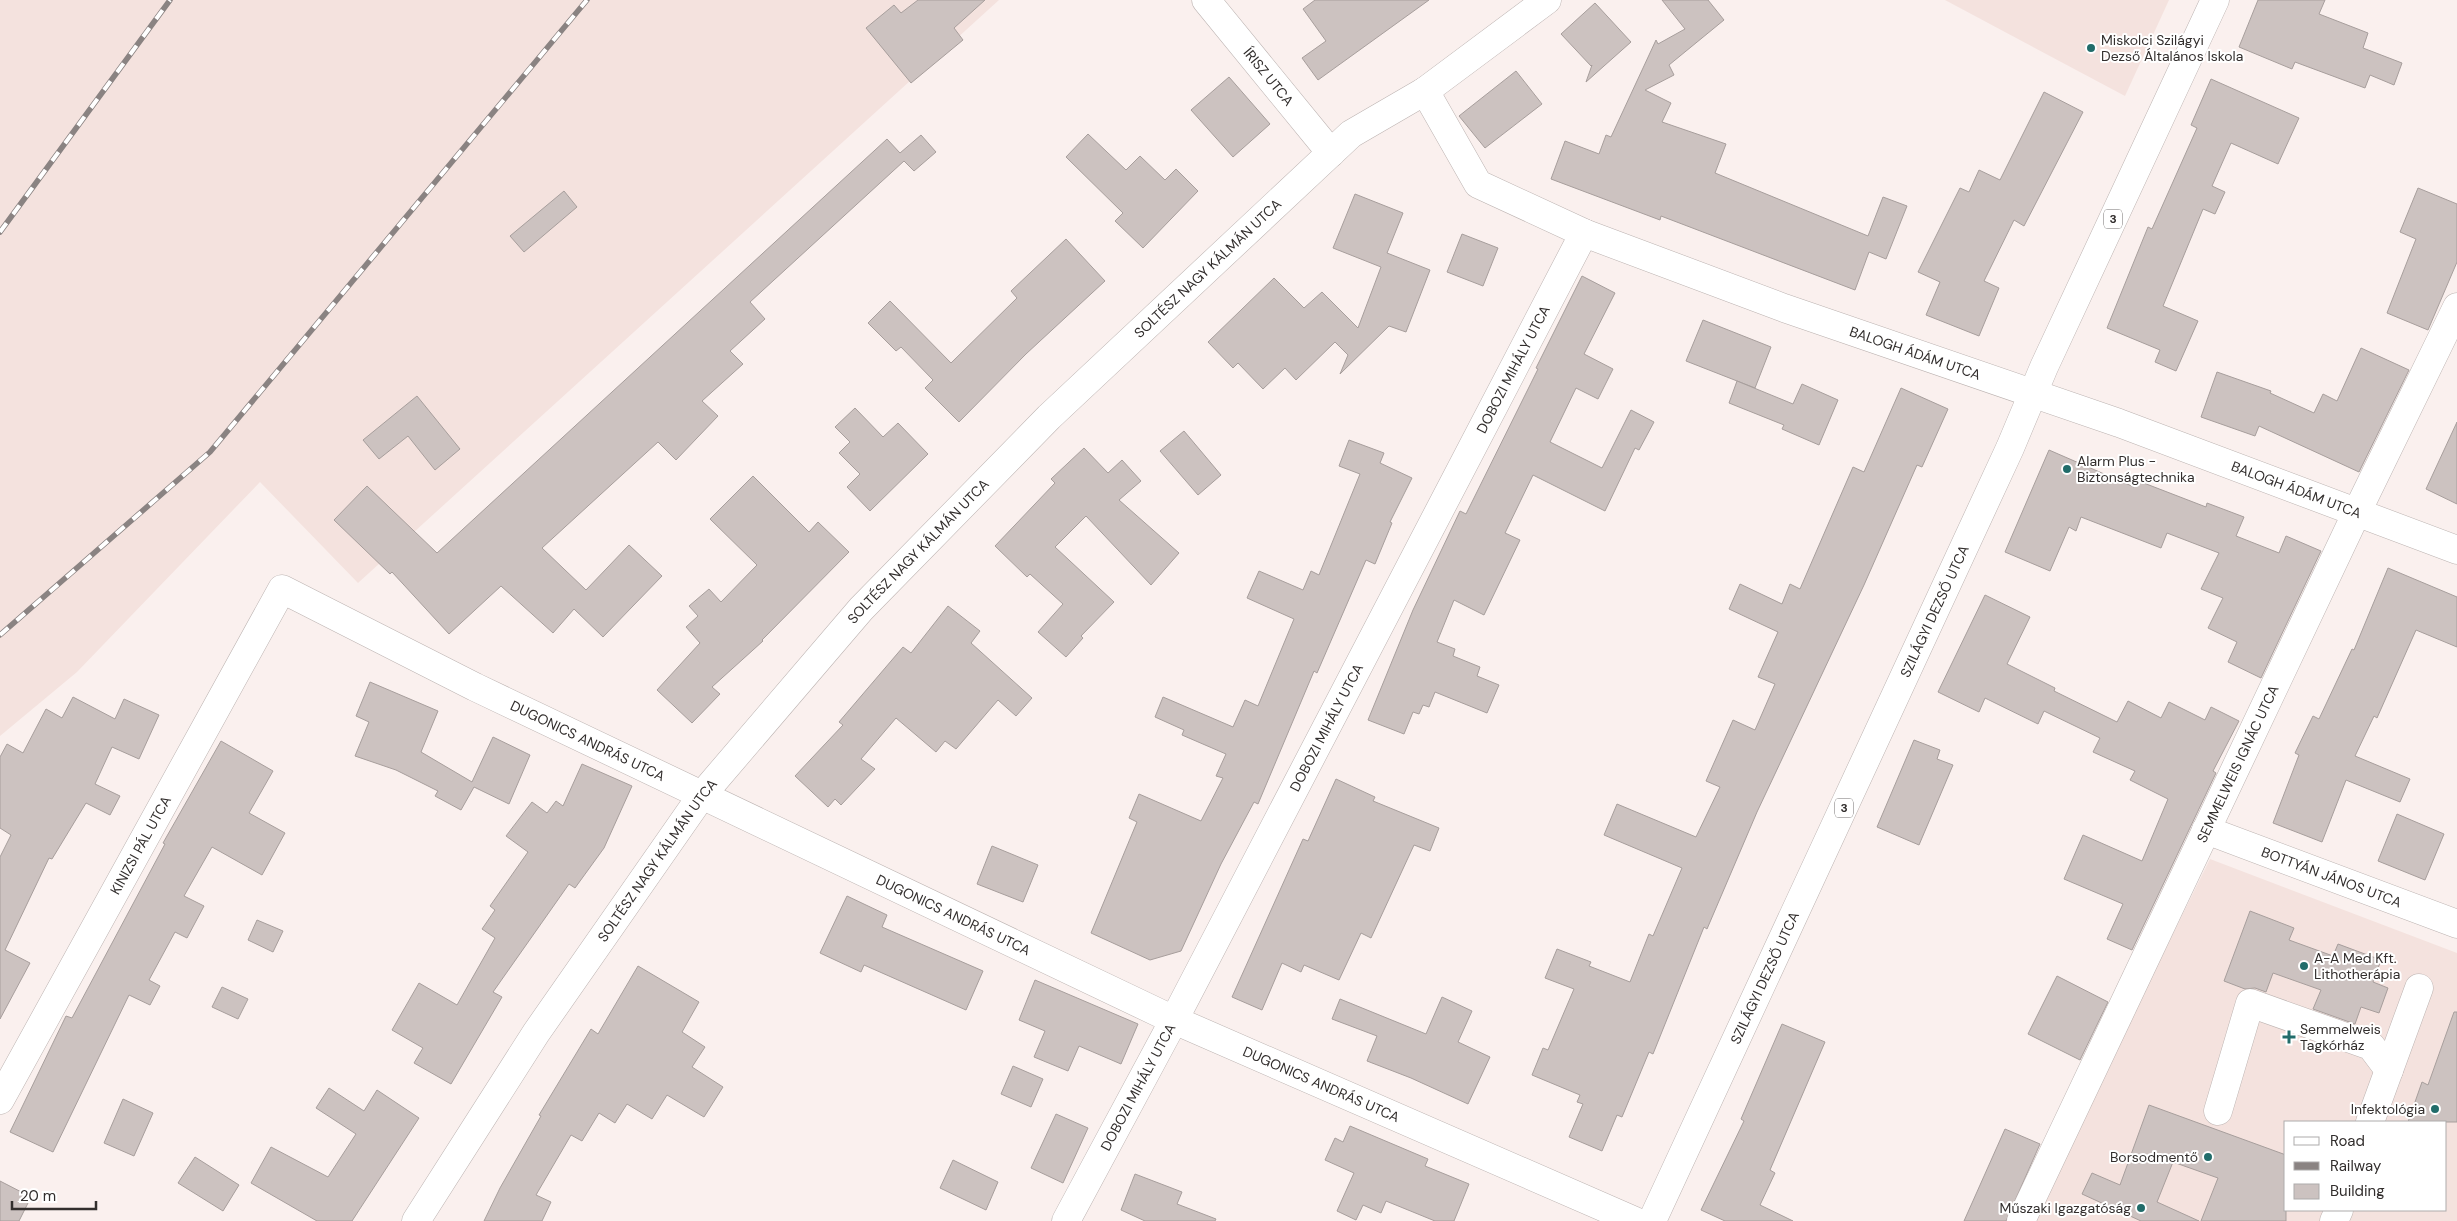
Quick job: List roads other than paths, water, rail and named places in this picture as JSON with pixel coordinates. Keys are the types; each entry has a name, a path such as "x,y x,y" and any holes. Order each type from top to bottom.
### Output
{"street":[{"name":"ÍRISZ UTCA","path":"1206,0 1331,153"},
{"name":"SOLTÉSZ NAGY KÁLMÁN UTCA","path":"418,1220 536,1033 702,796 861,609 1049,417 1351,134 1425,92 1546,0"},
{"name":"SZILÁGYI DEZSŐ UTCA","path":"1652,1221 2006,457 2033,393 2215,0"},
{"name":"BALOGH ÁDÁM UTCA","path":"1425,92 1478,184 1584,233 1784,308 2119,423 2356,514 2457,550"},
{"name":"DOBOZI MIHÁLY UTCA","path":"1066,1221 1174,1020 1584,233"},
{"name":"SEMMELWEIS IGNÁC UTCA","path":"2021,1221 2356,514 2457,307"},
{"name":"DUGONICS ANDRÁS UTCA","path":"282,590 475,687 1174,1020 1635,1221"},
{"name":"KINIZSI PÁL UTCA","path":"0,1100 282,590"},
{"name":"BOTTYÁN JÁNOS UTCA","path":"2206,830 2457,924"},
{"path":"2370,1121 2419,988"},
{"path":"2218,1110 2250,1003 2371,1046 2389,1070"}],"railway":[{"path":"0,232 170,0"},
{"path":"0,635 210,452 587,0"}],"place":[{"name":"Miskolci Szilágyi Dezső Általános Iskola","path":"2091,48"},
{"name":"Alarm Plus - Biztonságtechnika","path":"2067,469"},
{"name":"A-A Med Kft. Lithotherápia","path":"2304,966"},
{"name":"Semmelweis Tagkórház","path":"2289,1037"},
{"name":"Infektológia","path":"2435,1109"},
{"name":"Borsodmentő","path":"2208,1157"},
{"name":"Műszaki Igazgatóság","path":"2141,1208"}]}
